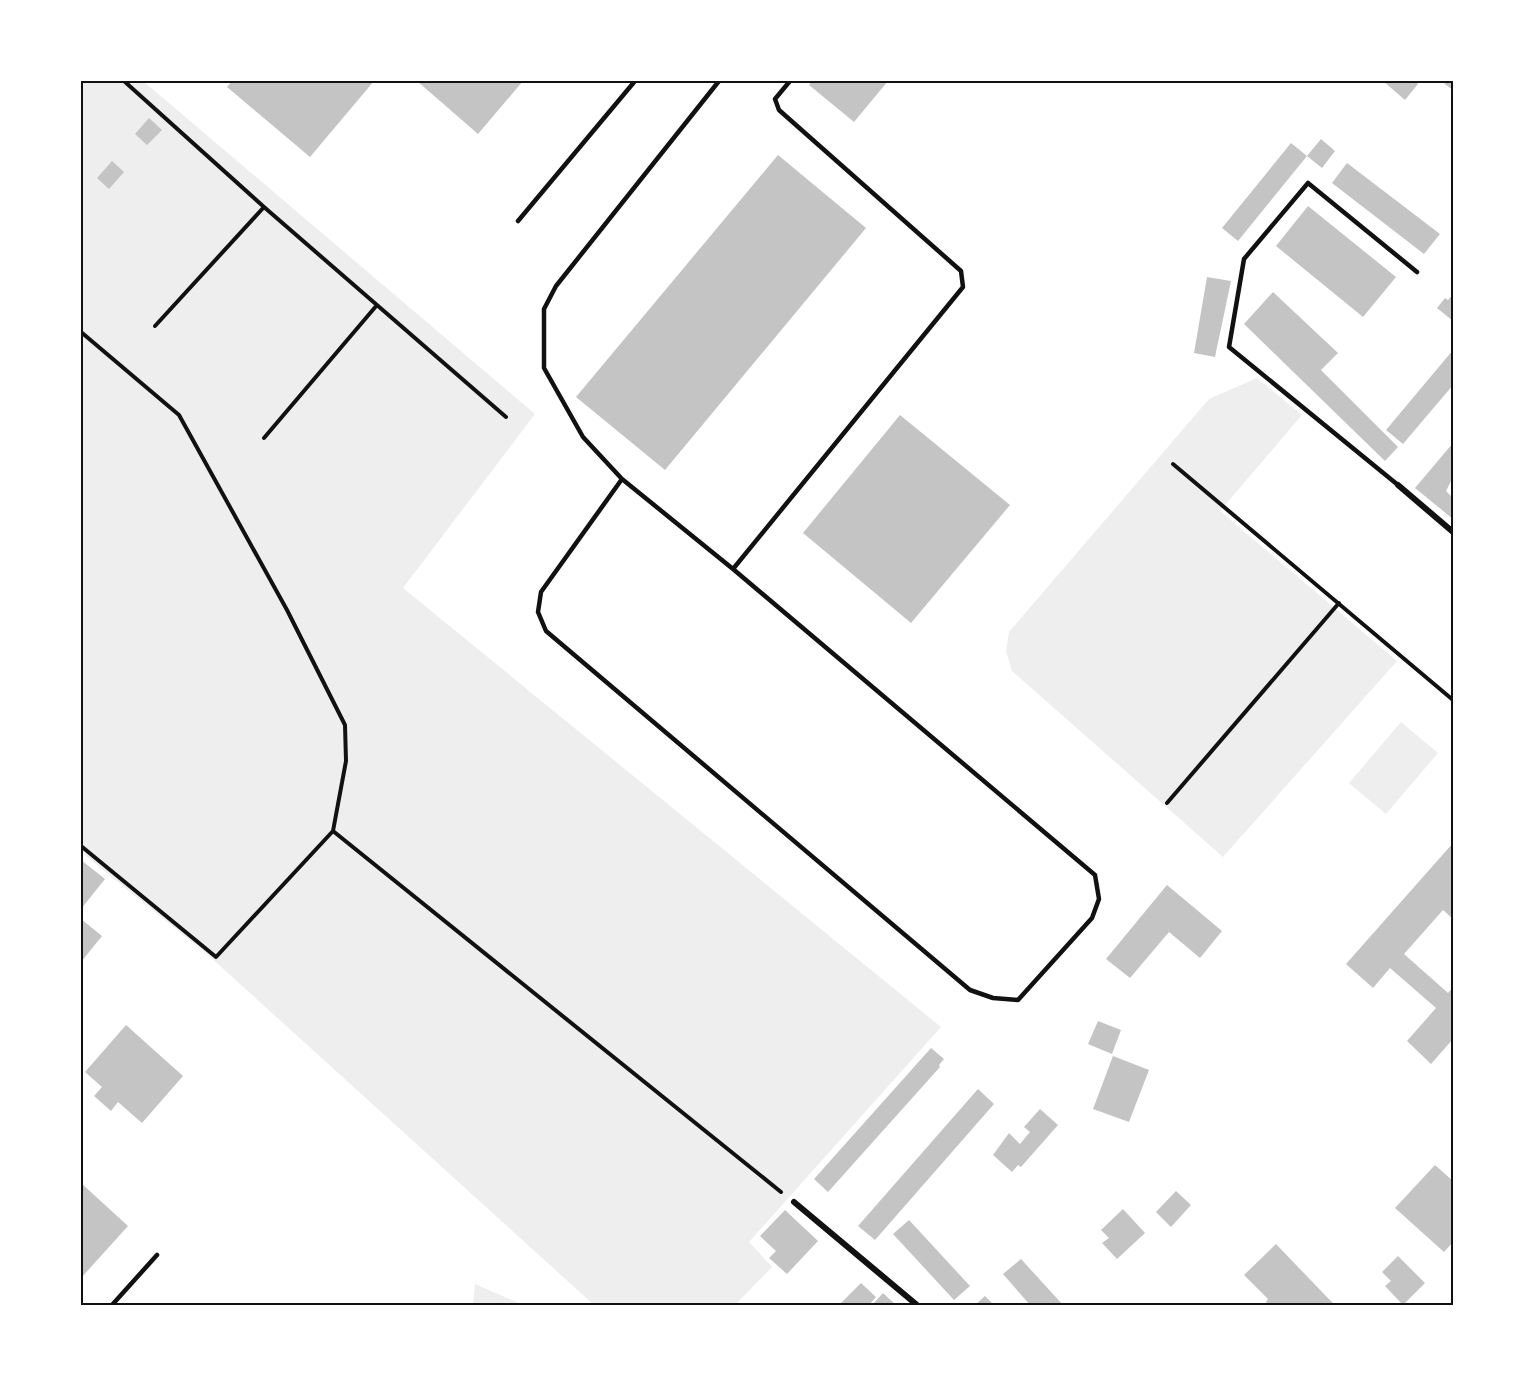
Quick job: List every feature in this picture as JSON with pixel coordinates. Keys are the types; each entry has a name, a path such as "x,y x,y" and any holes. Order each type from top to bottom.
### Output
{"street":[{"path":"1398,485 1453,531"},
{"path":"794,1202 917,1305"}],"lane":[{"path":"518,221 635,81"},
{"path":"622,479 541,592 538,612 546,631 970,990 993,999 1018,1000 1092,918 1099,899 1095,875 733,568 622,479 583,437 544,368 544,309 556,286 719,81"},
{"path":"733,568 963,287 961,270 779,110 775,99 790,81"},
{"path":"1398,485 1229,347 1244,259 1308,183 1417,272"},
{"path":"112,1305 158,1255"}],"path":[{"path":"124,81 264,207 506,417"},
{"path":"155,326 264,207"},
{"path":"264,438 377,305"},
{"path":"81,332 179,415 287,610 345,725 346,761 333,831 216,957 81,846"},
{"path":"1173,464 1453,700"},
{"path":"1167,802 1339,603"},
{"path":"333,831 794,1202"}],"shaded area":[{"path":"81,81 143,81 535,414 403,588 941,1027 749,1242 772,1267 735,1305 594,1305 208,955 81,852"},
{"path":"1257,378 1302,415 1220,511 1397,661 1223,857 1012,671 1006,651 1009,632 1209,399"},
{"path":"1401,722 1438,753 1386,814 1349,783"},
{"path":"475,1284 521,1304 523,1305 473,1305"}],"building":[{"path":"232,81 374,81 310,157 227,87"},
{"path":"417,81 523,81 478,134"},
{"path":"812,81 888,81 854,122 809,85"},
{"path":"1383,81 1415,81 1418,84 1405,100"},
{"path":"1442,81 1453,81 1453,90 1446,85"},
{"path":"149,118 162,130 147,145 135,134"},
{"path":"1321,139 1335,151 1322,168 1307,156"},
{"path":"1291,143 1307,156 1238,241 1222,228"},
{"path":"778,155 866,228 665,470 576,397"},
{"path":"112,161 124,172 109,189 97,178"},
{"path":"1347,163 1440,234 1424,254 1332,183"},
{"path":"1308,206 1396,277 1363,317 1276,246"},
{"path":"1207,277 1231,281 1215,357 1194,353"},
{"path":"1273,292 1338,353 1321,370 1398,447 1385,461 1244,324"},
{"path":"1453,294 1453,321 1437,308 1445,298 1448,300"},
{"path":"1453,350 1453,385 1403,444 1386,430"},
{"path":"900,415 1010,505 911,623 803,533"},
{"path":"1453,443 1453,477 1446,491 1453,498 1453,519 1415,488"},
{"path":"1453,843 1453,919 1443,910 1404,954 1448,993 1453,987 1453,1039 1431,1064 1407,1041 1436,1008 1390,968 1373,988 1346,964"},
{"path":"81,860 105,879 81,909"},
{"path":"1167,885 1222,931 1200,958 1169,932 1130,978 1106,959"},
{"path":"81,919 102,936 81,962"},
{"path":"1098,1021 1121,1030 1112,1054 1088,1044"},
{"path":"126,1025 183,1076 142,1123 118,1102 111,1111 94,1096 102,1087 85,1072"},
{"path":"931,1048 944,1059 940,1067 828,1192 814,1179"},
{"path":"1113,1056 1149,1070 1129,1122 1093,1109"},
{"path":"978,1089 994,1104 875,1240 858,1226"},
{"path":"1040,1109 1058,1125 1021,1167 1018,1165 1012,1172 993,1155 1009,1133 1020,1144 1030,1132 1024,1127"},
{"path":"1435,1165 1453,1181 1453,1242 1444,1252 1395,1208"},
{"path":"81,1183 128,1226 81,1278"},
{"path":"1176,1191 1191,1205 1171,1227 1156,1212"},
{"path":"1123,1209 1145,1233 1117,1259 1102,1243 1109,1238 1101,1230"},
{"path":"785,1210 818,1241 787,1274 769,1258 776,1251 760,1236"},
{"path":"909,1220 970,1286 954,1300 893,1234"},
{"path":"1276,1244 1335,1305 1269,1305 1266,1302 1268,1299 1244,1275"},
{"path":"1398,1256 1425,1283 1403,1305 1385,1286 1391,1281 1382,1272"},
{"path":"1021,1259 1063,1305 1030,1305 1003,1274"},
{"path":"861,1283 876,1297 869,1305 839,1305"},
{"path":"883,1293 896,1305 872,1305"},
{"path":"985,1296 994,1305 975,1305"}]}
